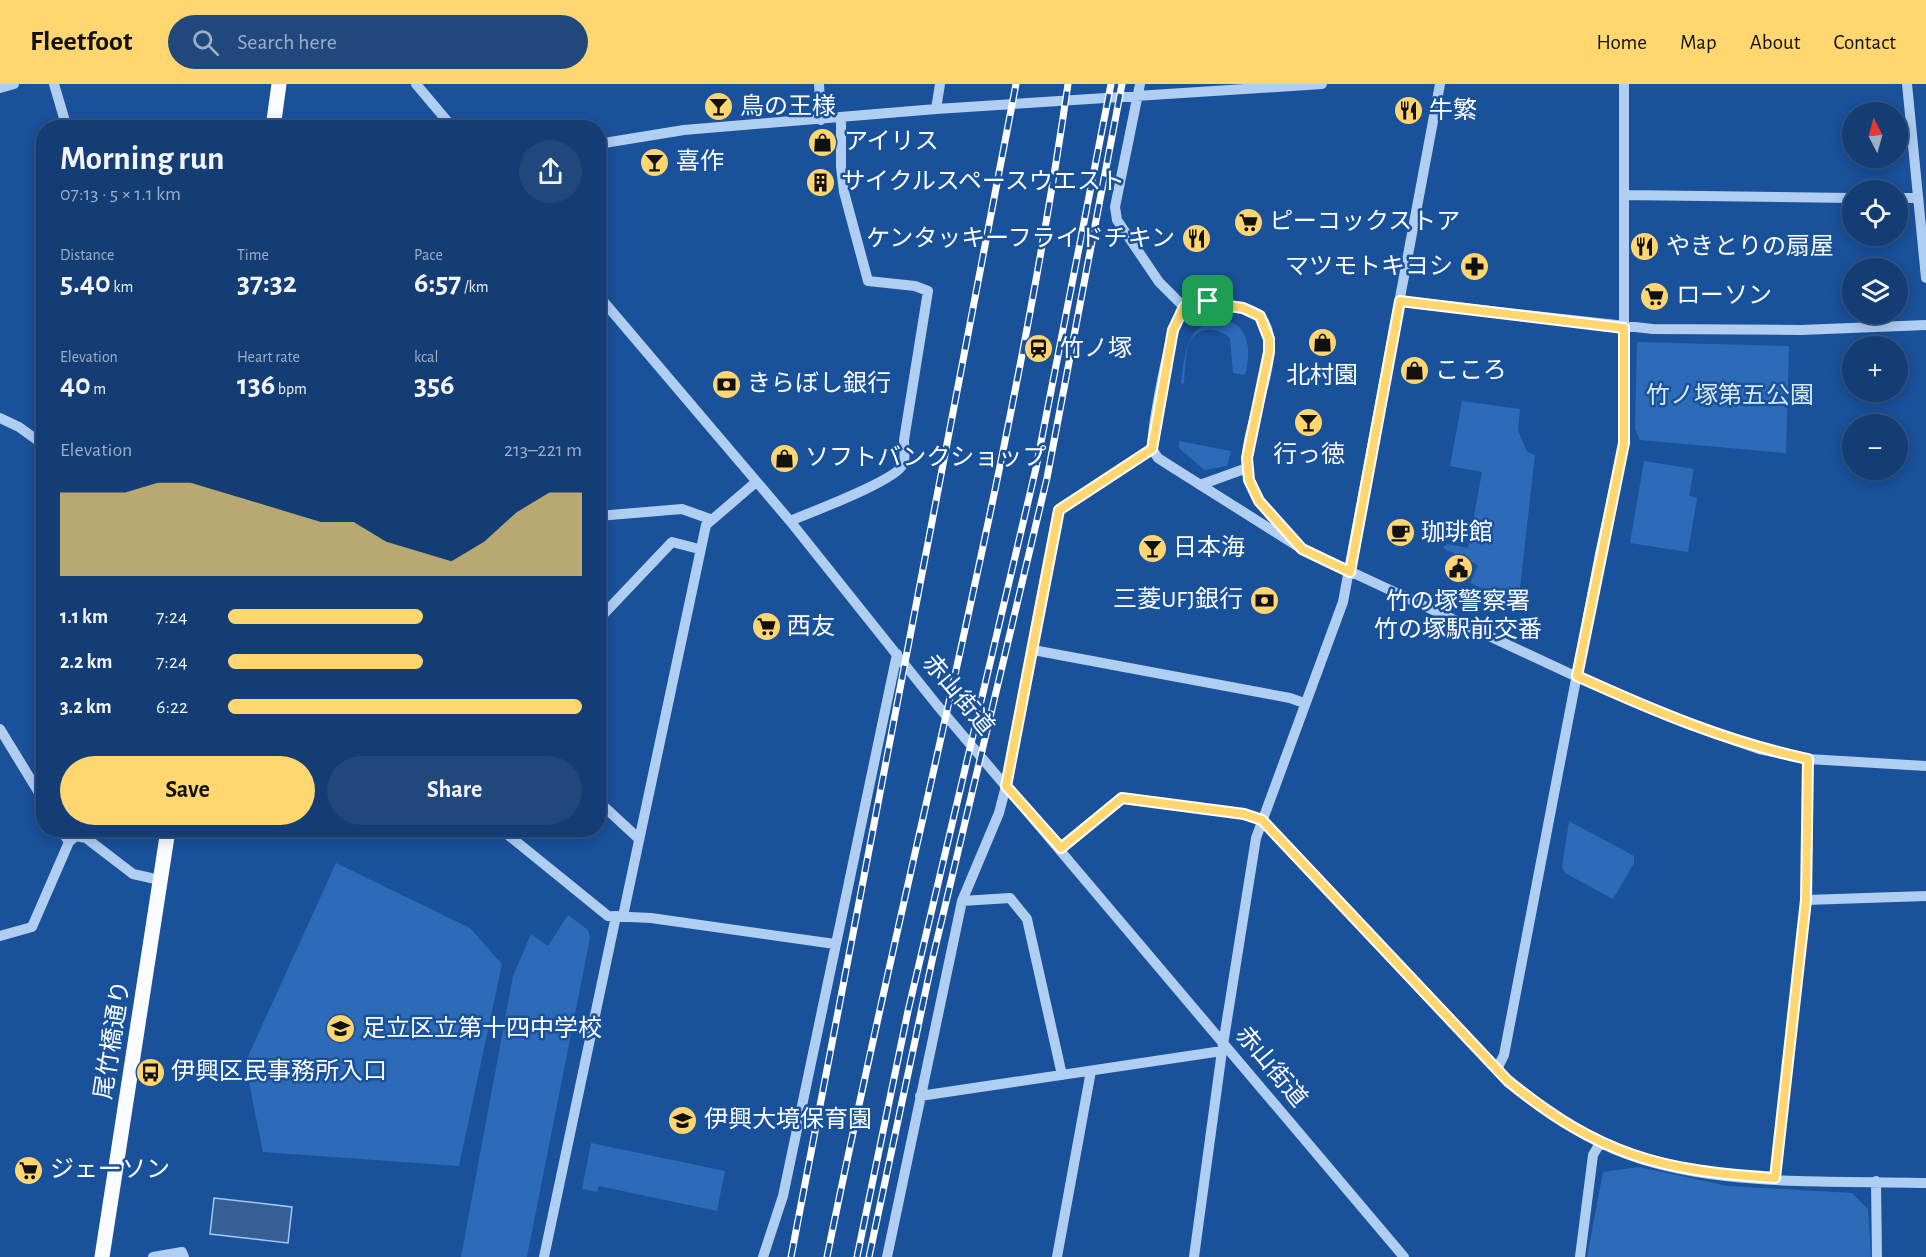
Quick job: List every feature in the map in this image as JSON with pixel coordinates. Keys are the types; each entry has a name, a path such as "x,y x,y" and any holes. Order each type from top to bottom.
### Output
{"main road":[{"path":"274,120 279,84"},
{"name":"尾竹橋通り","path":"102,1257 167,837"}],"street":[{"path":"0,88 14,84"},
{"path":"54,84 65,120"},
{"path":"417,84 446,120"},
{"path":"819,84 821,120"},
{"path":"936,109 940,84"},
{"path":"606,143 684,130 821,120 1139,90 1322,84"},
{"path":"1194,1257 1223,1047 1256,838 1304,703 1343,603 1440,84"},
{"path":"1497,1068 1504,1055 1624,443 1624,84"},
{"path":"1907,84 1926,278"},
{"path":"1139,90 1115,207 1117,220 1159,282 1184,307"},
{"path":"790,521 870,487 896,473 903,464 904,440 928,291 915,286 868,281 844,192 841,167 841,118"},
{"path":"1624,195 1842,198"},
{"path":"1908,198 1918,198"},
{"path":"1302,549 1259,501 1247,468 1269,352 1266,327 1260,316 1243,308 1208,301 1195,301 1184,307 1173,330 1152,449 1158,458 1200,486 1302,549 1577,676 1718,735 1759,749 1808,759 1926,766"},
{"path":"1400,301 1624,328 1801,330 1926,325"},
{"name":"赤山街道","path":"606,304 790,521 897,654 1006,786 1061,848 1223,1047 1404,1257"},
{"path":"0,418 19,427 36,439"},
{"path":"887,1257 962,901 999,813 1006,786 1059,510 1152,449"},
{"path":"1200,486 1247,468"},
{"path":"544,1257 638,838 699,549 710,519 756,482"},
{"path":"606,515 682,509 710,519"},
{"path":"606,612 672,542 699,549"},
{"path":"1033,650 1290,698 1304,703"},
{"path":"763,1257 783,1196 835,944 842,925 897,654"},
{"path":"0,729 36,788"},
{"path":"1775,1178 1806,900 1808,759"},
{"path":"1061,848 1122,798 1244,814 1262,820 1497,1068 1541,1107 1600,1143 1643,1159 1686,1170 1775,1178 1926,1183"},
{"path":"606,808 638,838"},
{"path":"65,837 69,843"},
{"path":"0,936 32,927 69,843 75,837"},
{"path":"91,837 132,874 160,880"},
{"path":"510,837 600,912 777,934 835,944"},
{"path":"1806,900 1926,896"},
{"path":"962,901 1010,898 1026,920 1062,1075"},
{"path":"920,1096 1091,1071 1223,1047"},
{"path":"1057,1257 1091,1071"},
{"path":"1580,1257 1593,1155 1600,1143"},
{"path":"1875,1181 1877,1257"},
{"path":"153,1257 182,1252 184,1257"}],"green space":[{"path":"1216,319 1227,321 1242,330 1248,346 1245,375 1233,373 1230,338 1220,332 1208,330 1197,333 1189,344 1184,383 1181,384 1188,345 1192,337 1198,329"},
{"name":"竹ノ塚第五公園","path":"1637,342 1789,346 1786,453 1640,440 1635,429"},
{"path":"1462,401 1520,409 1518,430 1527,452 1535,455 1518,605 1470,583 1478,565 1443,548 1447,544 1468,548 1482,472 1450,466"},
{"path":"1179,441 1231,451 1227,466 1204,470 1179,448"},
{"path":"1644,461 1694,469 1689,496 1697,498 1688,552 1630,543"},
{"path":"1569,821 1634,856 1634,863 1613,899 1565,873 1562,867"},
{"path":"336,863 470,928 502,964 459,1166 263,1152 245,1063"},
{"path":"568,915 588,930 590,938 527,1257 461,1257 513,976 531,934 548,946"},
{"path":"591,1143 725,1171 717,1211 599,1186 597,1192 582,1189"},
{"path":"1639,1167 1728,1186 1852,1193 1868,1209 1871,1257 1587,1257 1603,1172"}],"shaded area":[{"path":"214,1198 292,1207 288,1243 210,1234"}],"railway":[{"path":"791,1257 1016,84"},
{"path":"827,1257 988,526 1045,232 1068,84"},
{"path":"857,1257 908,1011 1036,468 1111,84"},
{"path":"869,1257 932,961 1047,478 1122,84"}],"place":[{"name":"鳥の王様","path":"719,107"},
{"name":"牛繁","path":"1408,111"},
{"name":"アイリス","path":"823,142"},
{"name":"喜作","path":"655,162"},
{"name":"サイクルスペースウエスト","path":"820,182"},
{"name":"ピーコックストア","path":"1248,222"},
{"name":"ケンタッキーフライドチキン","path":"1196,239"},
{"name":"やきとりの扇屋","path":"1645,247"},
{"name":"マツモトキヨシ","path":"1474,267"},
{"name":"ローソン","path":"1655,296"},
{"name":"北村園","path":"1322,343"},
{"name":"竹ノ塚","path":"1039,349"},
{"name":"こころ","path":"1414,371"},
{"name":"きらぼし銀行","path":"726,384"},
{"name":"行っ徳","path":"1309,422"},
{"name":"ソフトバンクショップ","path":"784,458"},
{"name":"珈琲館","path":"1400,533"},
{"name":"日本海","path":"1152,548"},
{"name":"竹の塚警察署 竹の塚駅前交番","path":"1458,569"},
{"name":"三菱UFJ銀行","path":"1264,600"},
{"name":"西友","path":"766,627"},
{"name":"足立区立第十四中学校","path":"341,1029"},
{"name":"伊興区民事務所入口","path":"150,1072"},
{"name":"伊興大境保育園","path":"683,1120"},
{"name":"ジェーソン","path":"29,1170"}],"route":[{"path":"1195,301 1208,301 1253,311 1260,316 1266,327 1269,352 1247,458 1249,480 1259,501 1302,549 1350,572 1400,301 1624,328 1624,443 1577,676 1718,735 1759,749 1808,759 1806,900 1775,1178 1686,1170 1643,1159 1600,1143 1541,1107 1508,1081 1262,820 1244,814 1122,798 1061,848 1006,786 1059,510 1152,449 1153,432 1173,330 1184,307 1195,301"}]}
